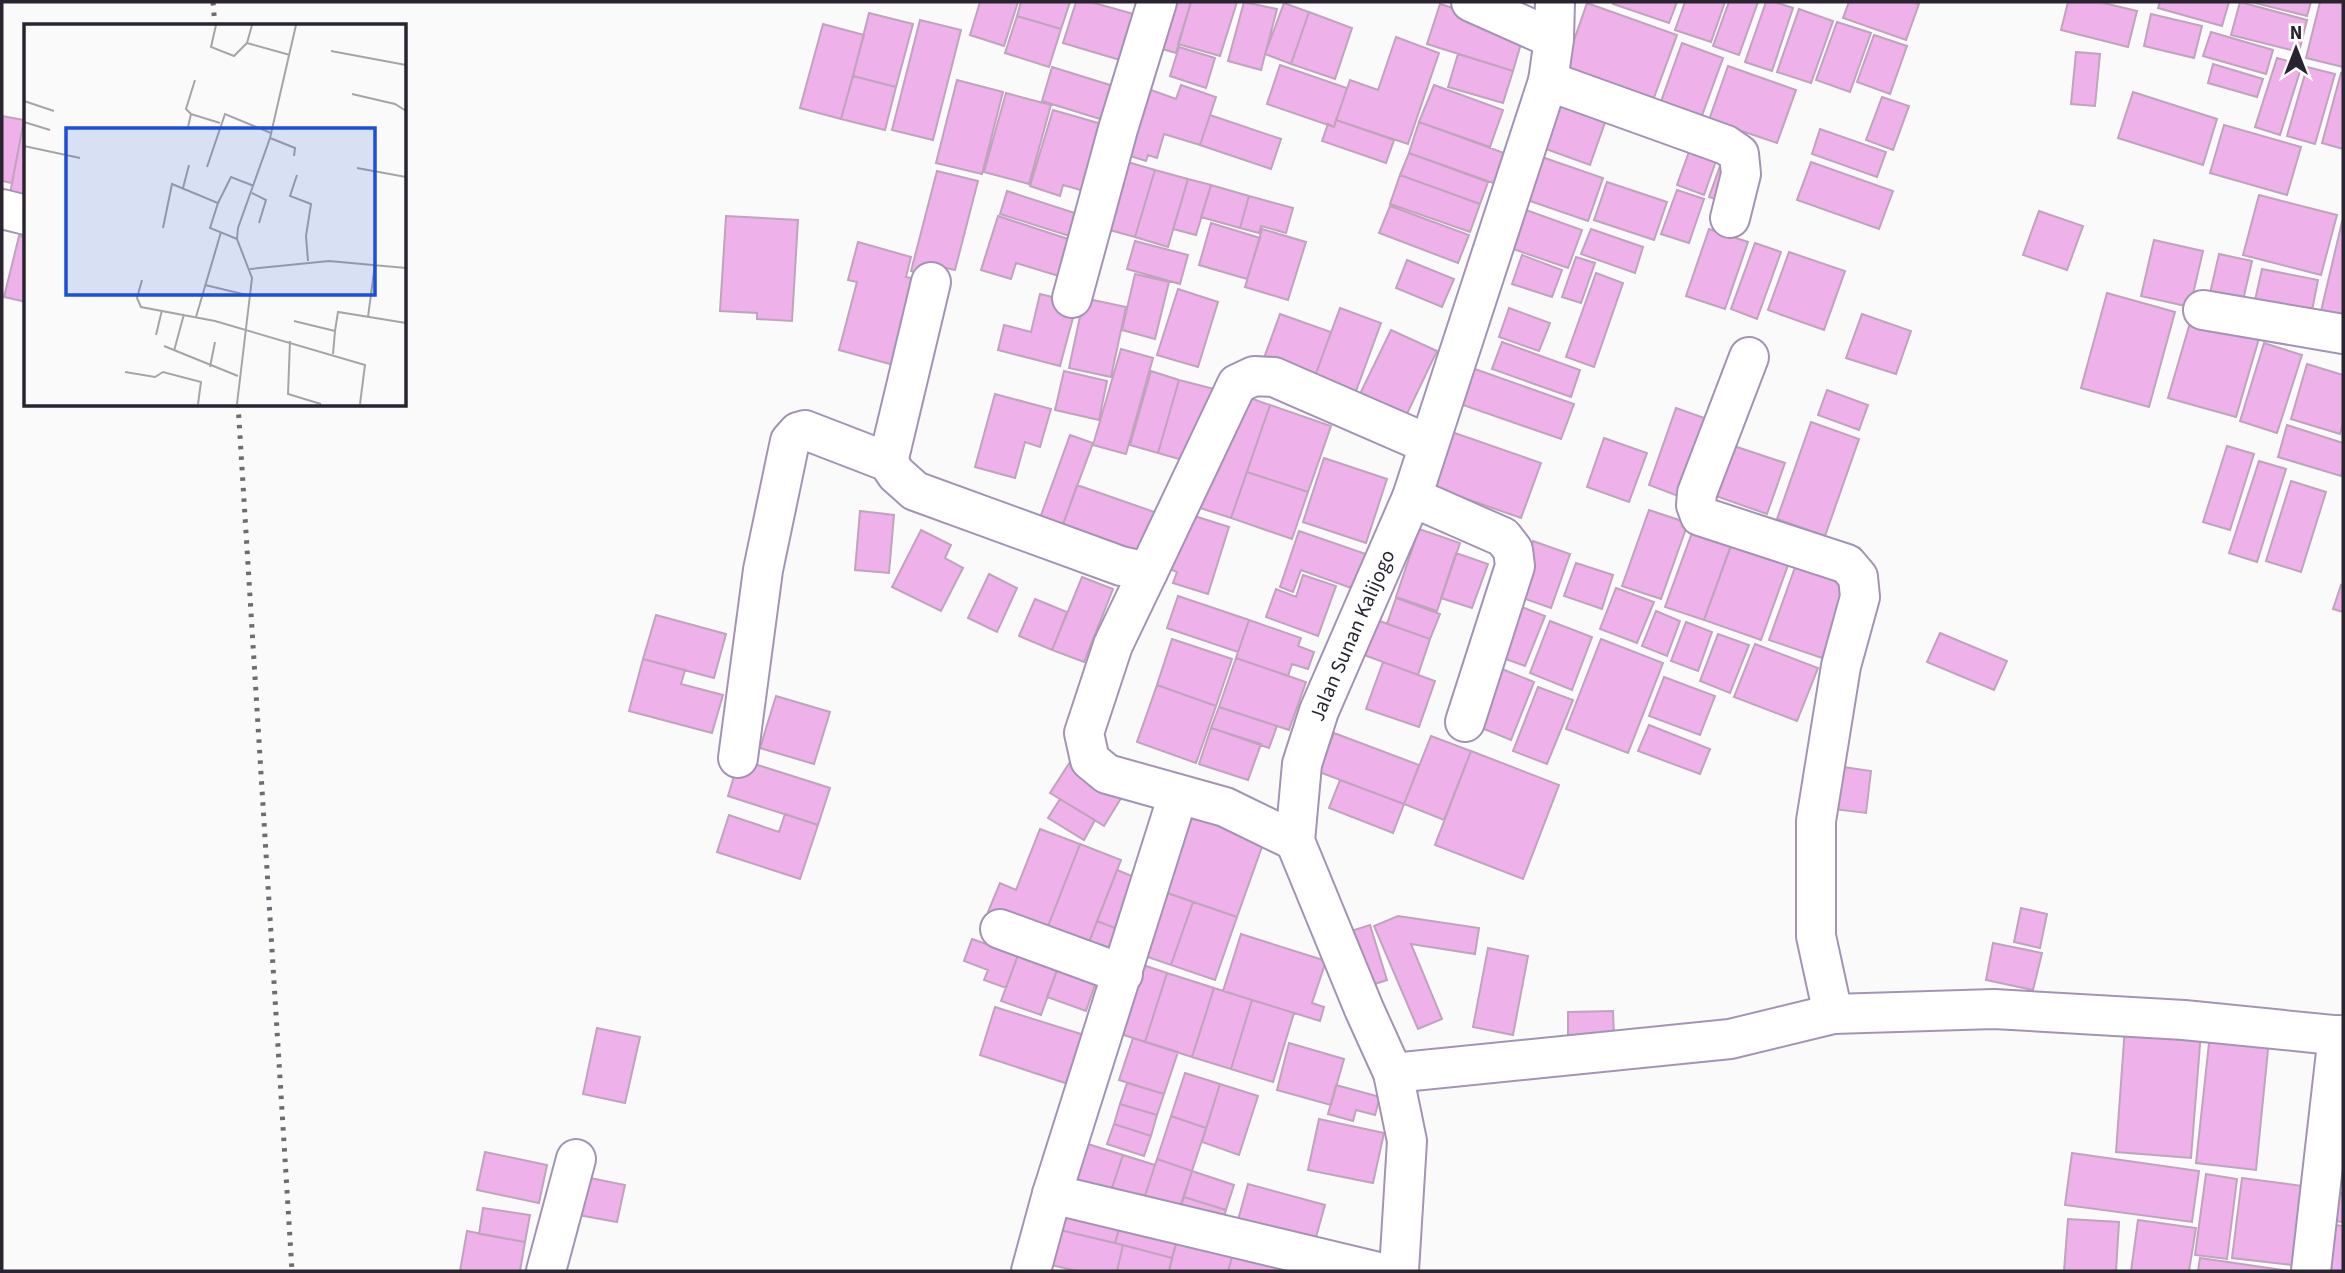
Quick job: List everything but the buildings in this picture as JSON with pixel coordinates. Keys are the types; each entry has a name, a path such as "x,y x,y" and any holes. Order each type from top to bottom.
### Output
{"street":[{"path":"1072,298 1118,129 1157,2"},
{"path":"1471,2 1554,39"},
{"name":"Jalan Sunan Kalijogo","path":"1399,1271 1407,1141 1393,1073 1295,841 1302,764 1319,711 1412,497 1548,81 1554,39 1555,2"},
{"path":"1548,81 1726,145 1739,154 1741,174 1730,218"},
{"path":"2,209 24,214"},
{"path":"888,461 931,282"},
{"path":"2203,310 2343,334"},
{"path":"1749,357 1697,493 1696,505 1700,516 1847,564 1858,577 1860,597 1841,666 1816,821 1816,936 1833,1014"},
{"path":"1295,841 1226,807 1107,774 1090,760 1084,733 1113,645 1237,384 1254,376 1274,377 1428,444"},
{"path":"738,758 763,570 790,441 798,432 805,430 888,461 896,474 915,491 1121,566 1148,572"},
{"path":"1412,497 1503,537 1513,550 1515,566 1465,722"},
{"path":"1031,1271 1052,1194 1178,795"},
{"path":"1000,929 1123,974"},
{"path":"1393,1073 1730,1039 1833,1014 1994,1009 2184,1020 2341,1036 2311,1271"},
{"path":"546,1271 576,1159"},
{"path":"1052,1194 1374,1271"}],"railway":[{"path":"213,2 215,24"},
{"path":"238,406 292,1271"}]}
